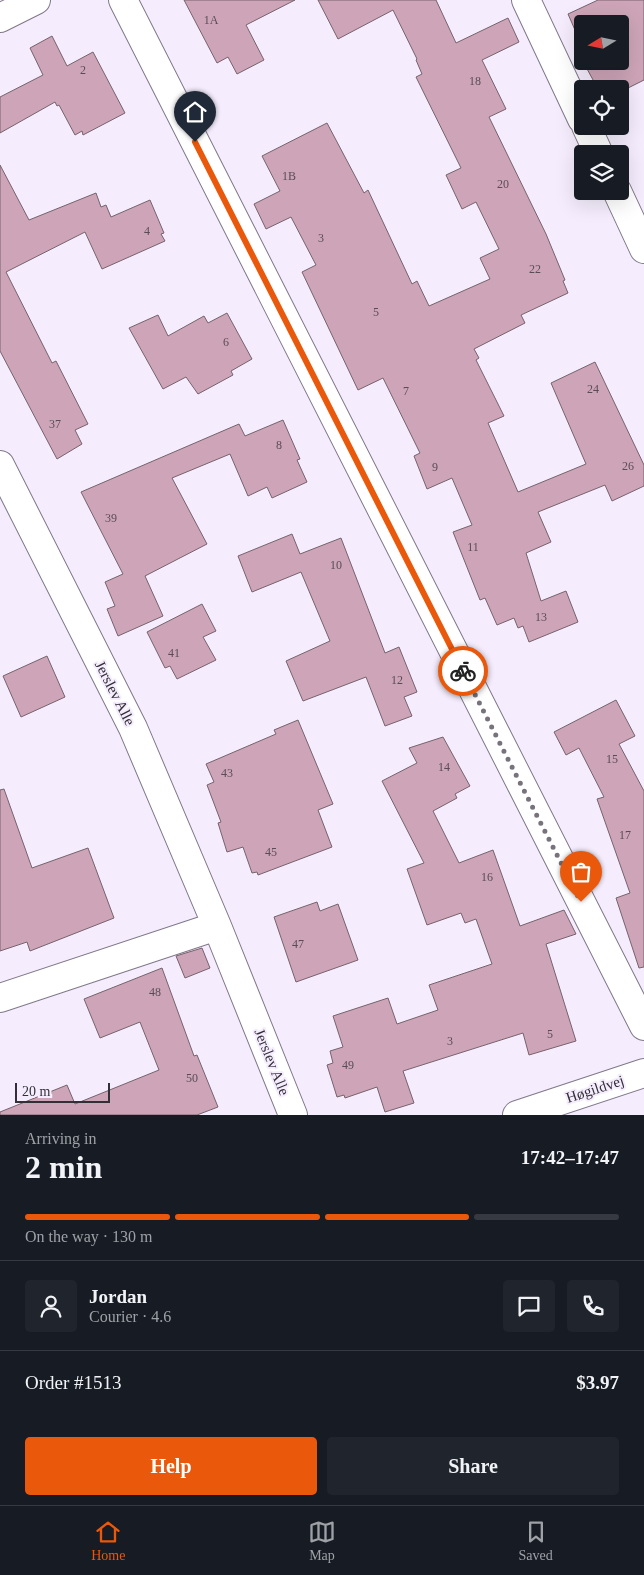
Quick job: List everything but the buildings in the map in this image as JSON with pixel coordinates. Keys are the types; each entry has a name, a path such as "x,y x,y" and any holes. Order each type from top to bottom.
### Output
{"street":[{"path":"0,18 36,0"},
{"path":"123,0 644,1026"},
{"path":"526,0 574,102"},
{"path":"620,200 644,250"},
{"name":"Jerslev Alle","path":"0,465 132,728 217,926 293,1115"},
{"path":"0,998 217,926"},
{"name":"Høgildvej","path":"518,1115 644,1073"}],"way so far":[{"path":"463,671 581,902"}],"route":[{"path":"195,142 463,671"}]}
